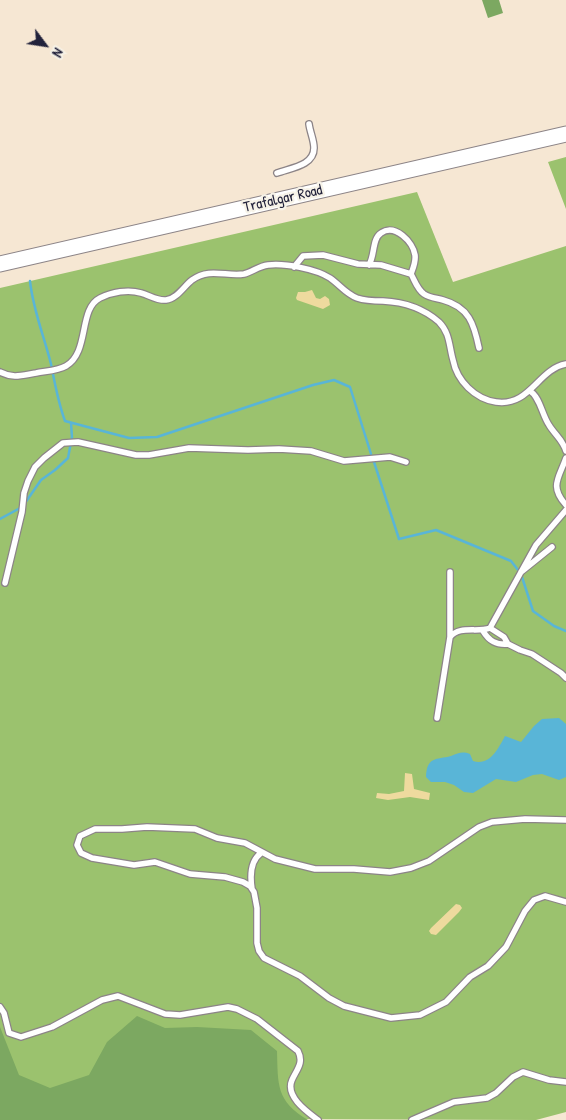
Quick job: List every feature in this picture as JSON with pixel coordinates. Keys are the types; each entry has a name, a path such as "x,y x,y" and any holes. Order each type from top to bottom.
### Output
{"main road":[{"name":"Trafalgar Road","path":"0,264 566,134"}],"lane":[{"path":"277,173 309,161 314,154 309,124"},
{"path":"369,265 374,254 375,242 382,232 392,230 403,235 416,257 411,274 418,288 425,294 460,308 474,325 479,348"},
{"path":"294,267 303,256 312,254 358,264 381,264 411,274"},
{"path":"0,372 16,377 66,366 79,350 91,307 96,300 103,296 126,291 141,293 160,300 168,300 192,280 211,273 239,274 267,265 294,267 324,275 344,291 358,298 402,303 430,315 448,335 453,362 458,372 468,388 480,398 494,402 507,402 530,391 553,369 566,364"},
{"path":"530,391 535,396 548,424 560,438 566,451"},
{"path":"5,583 28,481 35,467 63,443 78,442 136,456 189,448 279,449 311,451 344,460 390,457 406,462"},
{"path":"566,458 558,475 556,486 559,496 566,505"},
{"path":"450,637 454,632 466,630 483,631 490,628 536,545 566,510"},
{"path":"520,573 552,547"},
{"path":"437,718 450,637 450,572"},
{"path":"490,628 504,637 508,644"},
{"path":"483,631 488,639 500,644 508,644 532,654 566,678"},
{"path":"252,889 243,882 232,878 196,875 158,863 134,864 92,858 82,853 78,848 77,842 83,834 95,829 147,827 195,829 217,838 245,843 261,853 280,860 315,869 399,871 429,861 475,830 492,822 566,820"},
{"path":"261,853 253,862 251,873 252,889 257,908 256,943 264,958 300,976 329,998 344,1006 377,1015 398,1018 420,1015 446,1002 470,976 488,966 506,947 527,907 534,900 545,896 566,902"},
{"path":"0,1006 4,1013 9,1033 20,1037 58,1025 93,1004 112,996 127,998 165,1014 180,1015 228,1007 242,1011 257,1019 298,1051 300,1064 292,1081 291,1090 300,1104 318,1120"},
{"path":"412,1120 454,1102 487,1098 523,1072 549,1080 566,1082"}],"green space":[{"path":"482,0 499,0 503,13 488,18"},
{"path":"566,157 566,209 548,162"},
{"path":"417,192 453,282 566,246 566,1112 536,1120 21,1118 0,1065 0,288"},
{"path":"137,1016 165,1028 197,1027 251,1030 277,1051 279,1083 284,1099 308,1120 0,1120 0,1027 19,1075 50,1088 89,1075 107,1042"}],"sand":[{"path":"312,290 316,298 320,299 325,296 329,299 330,305 323,309 297,300 298,292"},
{"path":"405,773 412,774 414,789 430,793 429,800 410,797 388,800 376,798 377,793 389,794 404,791"},
{"path":"456,904 462,908 459,912 436,935 431,934 429,931 431,928"}],"water":[{"path":"559,718 566,724 566,777 559,780 542,774 533,775 516,782 496,779 473,793 464,792 454,785 445,782 431,782 426,777 428,765 433,760 463,753 470,754 473,761 484,761 493,755 505,736 521,742 542,719"}],"waterway":[{"path":"30,281 36,313 65,421 129,438 157,437 313,385 334,380 350,387 371,454"},
{"path":"25,503 41,480 68,458 72,437 71,423"},
{"path":"374,462 399,539 436,530 511,561 518,570"},
{"path":"0,519 22,507"},
{"path":"522,577 533,611 554,626 566,631"}]}
